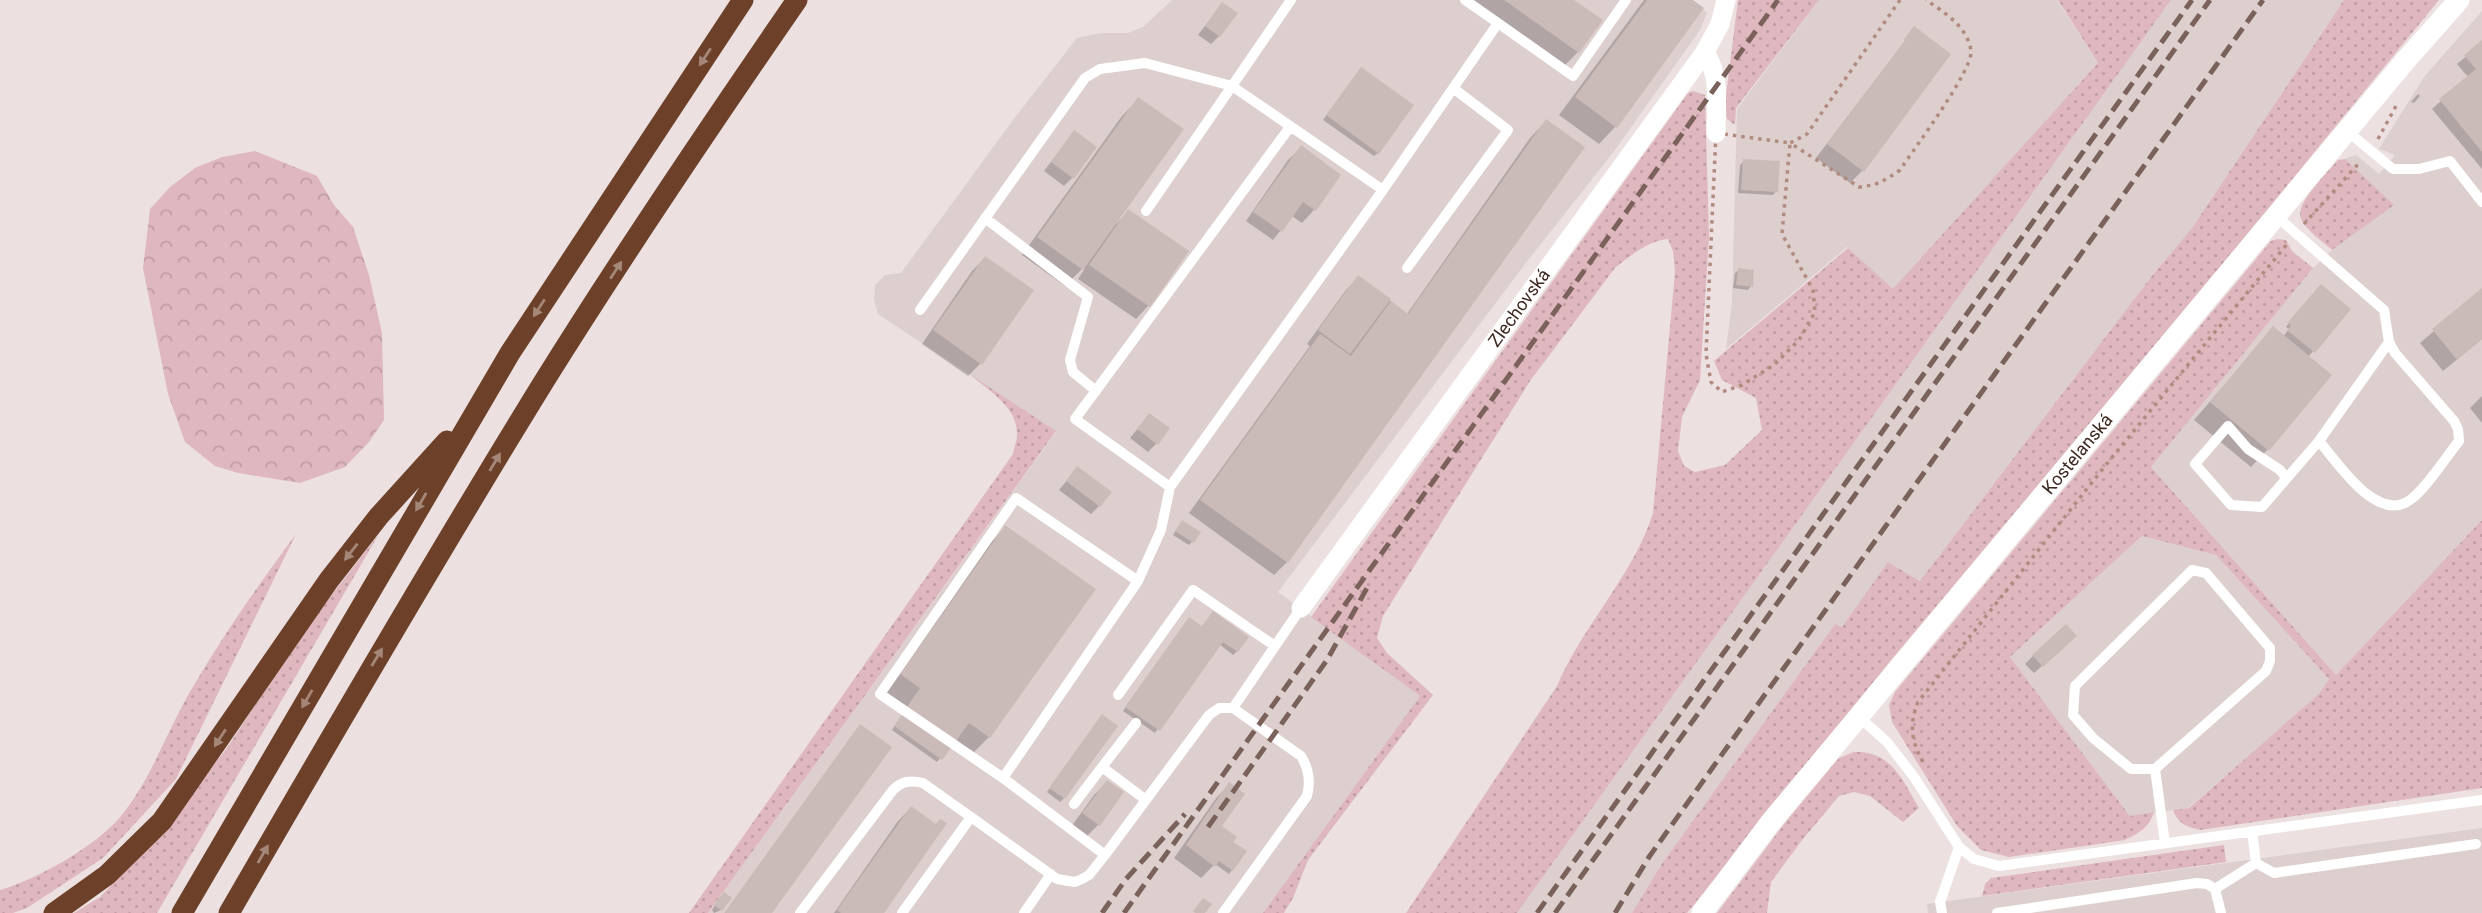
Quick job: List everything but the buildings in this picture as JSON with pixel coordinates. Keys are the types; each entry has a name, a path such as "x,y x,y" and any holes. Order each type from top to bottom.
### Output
{"highway":[{"path":"182,913 476,408 743,0"},
{"path":"229,913 376,657 544,381 718,115 797,0"},
{"path":"54,913 107,875 162,821 338,570 379,516 476,408"}],"main road":[{"name":"Kostelanská","path":"1702,913 1770,824 1858,717 2459,0"}],"street":[{"name":"Zlechovská","path":"1301,608 1705,52 1720,24 1726,0"},
{"path":"1705,52 1711,61 1717,84 1716,133"}],"lane":[{"path":"1146,211 1291,0"},
{"path":"1465,0 1573,76 1626,0"},
{"path":"1003,778 1138,581 1161,530 1170,487 1499,23"},
{"path":"920,310 1085,78 1100,69 1145,62 1232,86 1383,190"},
{"path":"1407,268 1508,130 1454,88"},
{"path":"1170,487 1075,419 1290,127"},
{"path":"2347,131 2393,169 2419,169 2449,161 2482,202"},
{"path":"2276,216 2384,310 2389,342 2395,353 2454,421 2459,442 2413,498 2399,505 2376,502 2364,493 2319,441"},
{"path":"985,218 1088,297 1070,360 1073,372 1096,391"},
{"path":"2286,478 2280,470 2248,449 2228,426 2195,464 2231,505 2262,507 2319,441 2389,342"},
{"path":"1105,855 1003,778 880,694 1016,498 1138,581"},
{"path":"2192,570 2206,573 2270,648 2270,661 2266,671 2155,769 2132,769 2093,738 2073,715 2075,686 2192,570"},
{"path":"1118,695 1193,590 1275,646"},
{"path":"1233,708 1301,608"},
{"path":"800,913 899,784 914,781 923,783 1051,874 1064,881 1075,882 1083,879 1105,855 1209,715 1219,708 1233,708 1301,756 1307,765 1310,785 1307,796 1223,913"},
{"path":"1858,717 1887,742 1914,777 1959,847 1974,859 1999,866 2482,800"},
{"path":"1074,804 1136,723"},
{"path":"1102,767 1146,800"},
{"path":"2155,769 2165,843"},
{"path":"902,913 971,817"},
{"path":"2252,831 2256,863"},
{"path":"2256,863 2274,873 2476,844"},
{"path":"1942,913 1940,902 1959,847"},
{"path":"2215,889 2256,863"},
{"path":"1024,913 1051,874"},
{"path":"1997,913 2197,883 2207,884 2215,889 2221,913"}],"path":[{"path":"1790,143 1807,134 1900,0"},
{"path":"1790,143 1782,234 1813,290 1815,312 1799,340 1774,365 1742,385 1722,392 1711,382 1706,354 1716,133 1790,143 1859,187 1879,183 1900,170 1963,76 1972,54 1962,29 1926,0"},
{"path":"2374,144 2398,102"},
{"path":"1914,777 1927,769 1914,746 1912,717 1918,702 2105,466 2296,233 2366,154"}],"shaded area":[{"path":"1172,0 1691,0 1707,13 1700,30 1615,150 1525,264 1278,592 1420,696 1263,913 708,913 1056,432 878,314 874,299 875,285 885,275 901,273 1077,38 1101,33 1128,33 1143,27"},
{"path":"1819,0 2057,0 2098,63 1893,290 1847,247 1726,349 1732,303 1737,109"},
{"path":"2171,0 2344,0 2192,228 2151,277 1920,581 1888,562 1842,628 1835,624 1661,865 1632,913 1517,913"},
{"path":"2482,11 2482,520 2336,675 2151,467 2313,268 2332,250 2393,205 2345,159 2356,155 2379,174 2395,155 2379,149 2424,77"},
{"path":"2142,536 2216,555 2329,679 2321,693 2188,808 2130,816 2010,657"},
{"path":"2482,828 2482,913 1928,913 1927,904"}],"green space":[{"path":"1738,0 1819,0 1736,108 1735,125 1727,119 1725,103"},
{"path":"2058,0 2171,0 1517,913 1406,913 1557,686 1580,642 1633,558 1653,513 1675,272 1673,251 1668,239 1647,246 1615,268 1530,381 1383,616 1377,638 1387,653 1433,695 1308,860 1284,913 1263,913 1420,696 1311,617 1688,93 1693,91 1705,95 1709,236 1700,380 1682,417 1678,451 1684,466 1695,472 1725,465 1762,430 1756,398 1722,380 1714,361 1848,248 1893,289 2098,63"},
{"path":"2344,0 2439,0 2186,309 1891,660 1687,913 1632,913 1661,865 1835,624 1842,627 1888,562 1920,581 2151,277 2192,228"},
{"path":"255,151 317,176 334,205 353,227 369,275 382,333 384,420 369,442 345,467 300,483 238,473 215,466 185,442 168,394 143,268 150,209 170,187 195,168 222,157"},
{"path":"2345,159 2394,205 2332,250 2307,227 2300,213 2307,197 2320,180 2338,160"},
{"path":"2286,240 2292,251 2313,268 2151,467 2336,675 2482,520 2482,788 2200,830 2184,824 2173,810 2189,808 2320,693 2329,679 2216,555 2142,536 2010,657 2130,816 2154,812 2152,818 2143,829 2125,840 2009,857 1981,850 1957,826 1892,722 1889,705 1895,692 2271,241"},
{"path":"969,374 1056,431 708,913 689,913 1013,454 1017,435 1012,414 999,399"},
{"path":"296,534 176,779 103,858 27,908 13,913 0,913 0,890 32,878 68,859 101,836 125,811 206,665"},
{"path":"379,534 157,913 74,913 100,897 160,834 227,748 303,632"},
{"path":"1854,752 1878,756 1887,762 1901,778 1919,808 1903,822 1870,796 1854,792 1839,796 1771,882 1767,913 1717,913 1788,819 1839,758"},
{"path":"2224,845 2226,862 1982,896 1985,884 1991,878"}],"railway":[{"path":"1124,913 1778,0"},
{"path":"1537,913 2192,0"},
{"path":"1555,913 2210,0"},
{"path":"1615,913 1649,857 2263,0"},
{"path":"1208,827 1327,660 1367,588"},
{"path":"1102,913 1126,879 1185,814"}]}
